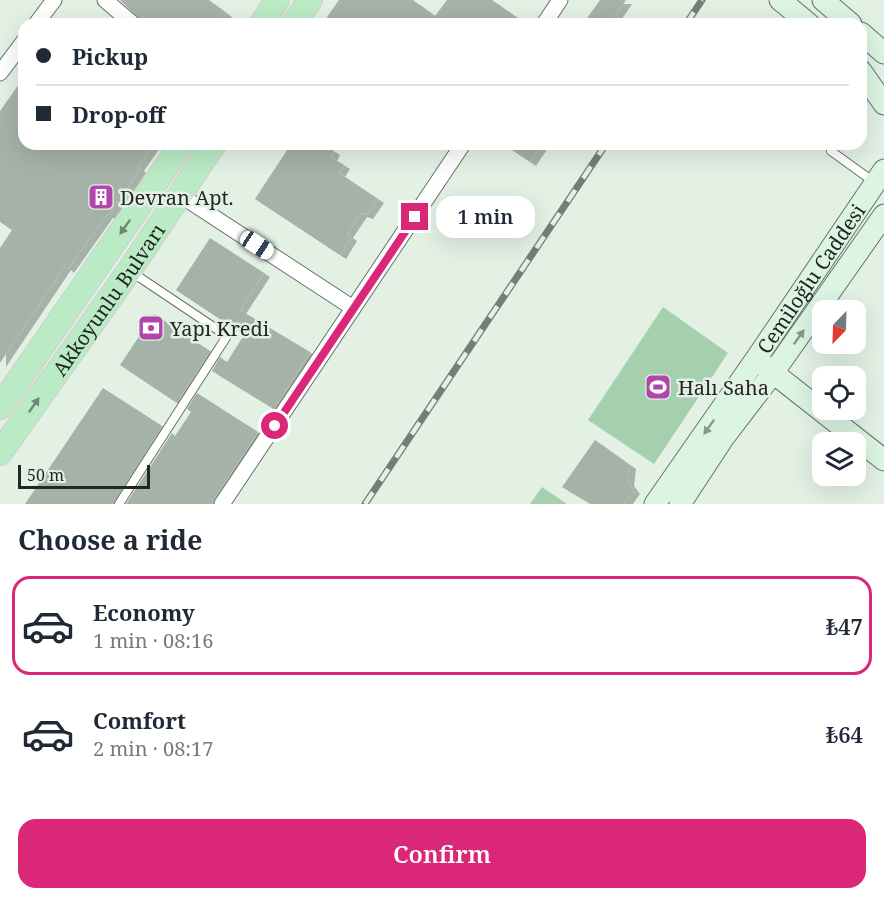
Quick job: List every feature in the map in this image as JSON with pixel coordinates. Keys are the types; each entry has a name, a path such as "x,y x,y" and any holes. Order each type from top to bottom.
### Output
{"main road":[{"path":"266,18 277,0"},
{"path":"298,18 310,0"},
{"path":"780,0 802,18"},
{"path":"823,0 844,18"},
{"path":"867,75 884,91"},
{"path":"867,79 884,104"},
{"name":"Akkoyunlu Bulvarı","path":"0,407 178,150"},
{"name":"Akkoyunlu Bulvarı","path":"0,453 129,271 210,150"},
{"name":"Cemiloğlu Caddesi","path":"655,504 880,176"},
{"name":"Cemiloğlu Caddesi","path":"680,504 724,437 774,373 884,215"},
{"path":"756,359 884,460"}],"street":[{"path":"40,18 54,0"},
{"path":"105,0 126,18"},
{"path":"548,18 560,0"},
{"path":"0,73 18,48"},
{"path":"222,504 460,150"},
{"path":"180,195 353,308"}],"lane":[{"path":"831,151 880,176"},
{"path":"119,504 228,336 129,271"}],"green space":[{"name":"Halı Saha","path":"663,307 728,353 654,464 588,420"},
{"path":"542,487 567,504 530,504"}],"building":[{"path":"120,0 209,0 226,13 222,18 139,18"},
{"path":"339,0 413,0 435,16 447,0 492,0 518,18 328,18"},
{"path":"600,0 626,0 614,18 587,18"},
{"path":"18,86 18,150 150,150 109,215 107,214 68,269 65,266 0,363 0,248 12,230 0,222 0,111"},
{"path":"287,150 332,150 331,157 344,165 339,173 378,199 367,215 361,213 347,234 351,237 340,255 255,199"},
{"path":"512,150 538,150 530,162"},
{"path":"210,238 264,273 240,310 310,352 274,409 212,371 220,357 227,362 244,335 176,290"},
{"path":"154,314 210,351 177,403 120,365"},
{"path":"103,388 162,426 113,504 25,504"},
{"path":"197,393 258,432 211,504 126,504 172,433 175,436 191,412 187,409"},
{"path":"595,440 630,465 628,482 634,490 624,504 591,504 562,487"}],"railway":[{"path":"690,18 702,0"},
{"path":"365,504 602,150"}],"place":[{"name":"Devran Apt.","path":"101,197"},
{"name":"Yapı Kredi","path":"151,328"},
{"name":"Halı Saha","path":"658,387"}],"route":[{"path":"275,426 415,217"}]}
